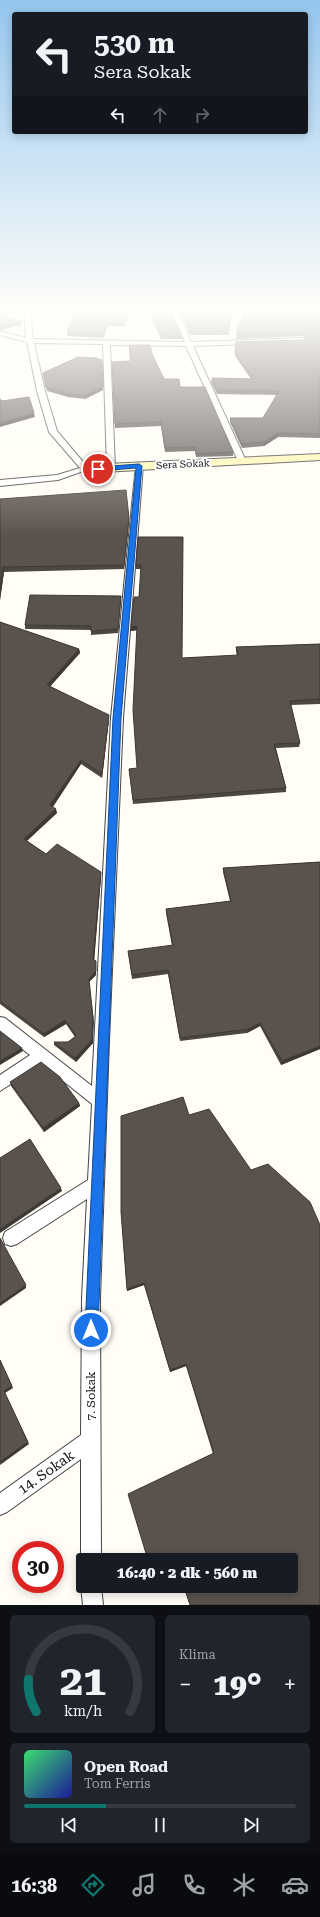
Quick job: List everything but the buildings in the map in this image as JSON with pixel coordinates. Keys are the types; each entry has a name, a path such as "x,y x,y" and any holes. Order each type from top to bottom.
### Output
{"street":[{"path":"40,386 53,432 85,470"},
{"path":"108,386 111,468"},
{"path":"209,386 242,461"},
{"name":"Sera Sokak","path":"0,483 58,477 85,470 320,457"},
{"name":"7. Sokak","path":"91,1553 91,1298 96,1184 117,718 139,466"},
{"path":"0,1023 100,1101"},
{"path":"0,1084 42,1055"},
{"path":"12,1238 96,1184"},
{"name":"14. Sokak","path":"0,1505 91,1440"},
{"path":"92,1593 93,1605"}],"route":[{"path":"91,1330 91,1298 117,718 139,466 98,469"}]}
